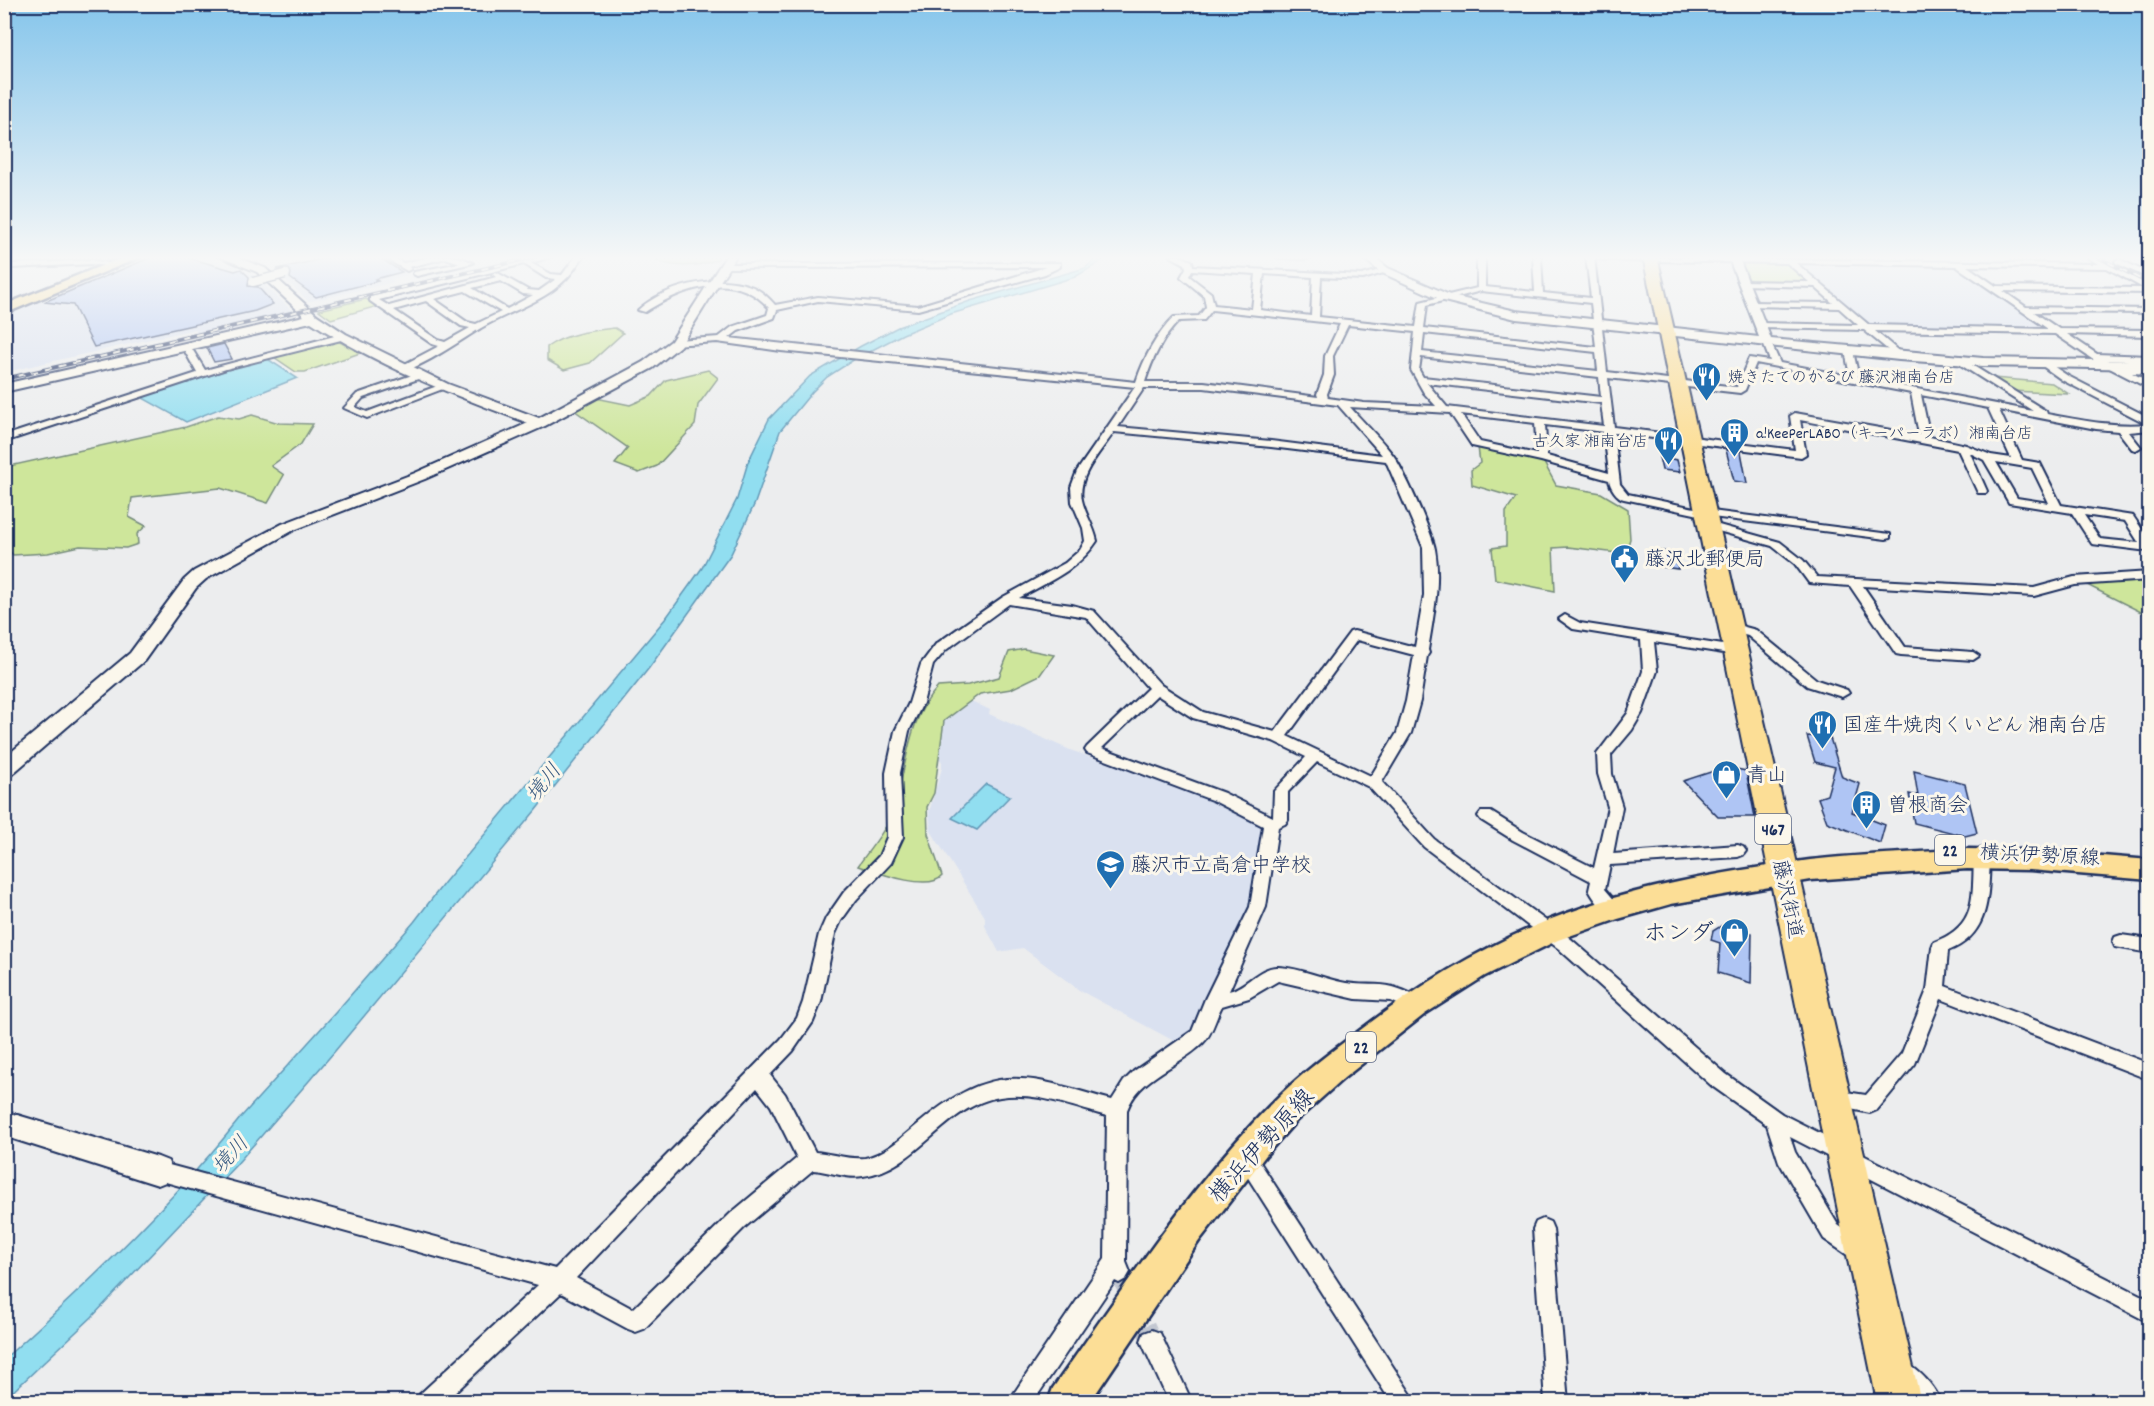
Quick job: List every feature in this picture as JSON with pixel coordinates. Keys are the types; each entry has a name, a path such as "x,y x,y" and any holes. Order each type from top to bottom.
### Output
{"highway":[{"name":"藤沢街道","path":"1664,322 1733,639 1773,872 1831,1097 1899,1401"}],"main road":[{"name":"横浜伊勢原線","path":"1773,872 1808,858 1892,851 1962,849 2026,851 2150,862"},
{"name":"横浜伊勢原線","path":"1067,1401 1187,1229 1245,1156 1285,1111 1309,1088 1414,1005 1475,968 1548,932 1614,909 1773,872 1982,859 2042,861 2150,870"}],"street":[{"path":"4,388 297,322"},
{"path":"319,322 402,369 442,387 540,423"},
{"path":"406,322 435,342 446,345"},
{"path":"461,322 476,327"},
{"path":"402,369 487,322"},
{"path":"4,770 137,657 190,584 205,571 288,528 420,476 540,423 648,365 676,343 690,322"},
{"path":"722,339 735,329 755,322"},
{"path":"428,1401 558,1280 787,1045 804,1022 812,1002 827,934 834,918 850,896 885,859 895,837 893,773 902,730 916,703 927,663 941,647 1007,600 1069,565 1084,552 1091,541 1089,528 1077,502 1076,487 1082,471 1134,398 1147,361 1174,322"},
{"path":"1324,400 1322,394 1329,375 1329,356 1339,338 1344,322"},
{"path":"1349,322 1601,350"},
{"path":"1420,322 1415,370 1427,392 1449,410 1476,444 1542,458 1615,478"},
{"path":"1571,322 1899,356 2150,371"},
{"path":"1598,322 1615,483 1624,496 1706,519 1776,544 1799,562 1813,580 2034,592 2074,581 2150,576"},
{"path":"1757,322 1776,364"},
{"path":"1859,322 1899,356"},
{"path":"2042,322 2095,357 2150,386"},
{"path":"1759,326 2150,333"},
{"path":"4,440 202,373 342,337"},
{"path":"676,343 722,339 1139,385 1197,384 1342,404 1449,410 1801,454 1795,416 1925,439 1962,447 1988,458 2036,465 2057,508"},
{"path":"186,346 202,373"},
{"path":"1849,351 1854,380"},
{"path":"1417,354 1740,390 1752,360 2049,417 2121,428 2149,422"},
{"path":"2095,357 2150,358"},
{"path":"1959,360 2049,417"},
{"path":"2044,363 2065,378 2149,422"},
{"path":"2112,367 2150,365"},
{"path":"418,376 360,396 349,408 367,415 442,387"},
{"path":"1420,379 1607,401"},
{"path":"1915,391 1925,439"},
{"path":"1342,404 1390,458 1430,547 1430,595 1423,653 1404,733 1374,783"},
{"path":"1992,406 2018,462"},
{"path":"1540,422 1542,458"},
{"path":"2121,428 2136,447"},
{"path":"1111,429 1158,436 1316,449 1357,458 1390,458"},
{"path":"1962,447 1982,491"},
{"path":"1988,458 2013,501 2129,518 2149,548"},
{"path":"2076,511 2096,542 2149,548"},
{"path":"1706,519 1886,536"},
{"path":"1854,582 1901,651 1973,656"},
{"path":"1007,600 1072,609 1090,614 1156,688 1198,715 1278,738 1374,783 1429,843 1548,932 1719,1080 1775,1120 2150,1312"},
{"path":"1565,619 1577,626 1647,638 1733,639 1752,633 1812,683 1842,693"},
{"path":"1278,738 1337,655 1354,635 1423,653"},
{"path":"1614,909 1597,890 1615,807 1605,774 1604,754 1627,727 1635,712 1650,671 1647,638"},
{"path":"1156,688 1092,750 1219,797 1271,824"},
{"path":"1271,824 1280,820 1281,791 1316,756"},
{"path":"1486,816 1518,836 1600,878"},
{"path":"1019,1401 1117,1267 1117,1110 1120,1099 1150,1069 1189,1046 1199,1036 1258,907 1271,824"},
{"path":"1604,860 1738,851"},
{"path":"1831,1097 1870,1104 1909,1058 1936,990 1940,947 1964,937 1976,918 1982,859"},
{"path":"2121,942 2150,946"},
{"path":"1214,999 1229,999 1252,988 1271,975 1278,975 1358,992 1396,993 1414,1005"},
{"path":"1936,990 2150,1072"},
{"path":"758,1075 778,1100 809,1161"},
{"path":"4,1124 161,1171 558,1280 636,1321 738,1220 809,1161 848,1167 874,1164 906,1145 962,1102 990,1089 1024,1086 1117,1110"},
{"path":"1775,1120 1786,1156 1831,1232 1868,1260"},
{"path":"1245,1156 1405,1401"},
{"path":"1543,1229 1557,1401"},
{"path":"1152,1341 1181,1401"},
{"path":"1889,1356 1930,1401"}],"shaded area":[{"path":"4,322 264,322 199,337 195,329 5,372"},
{"path":"1863,322 2036,322 2047,330 1867,325"},
{"name":"藤沢市立高倉中学校","path":"959,695 990,710 989,714 1070,750 1214,800 1258,822 1263,829 1248,917 1217,974 1204,1006 1200,1024 1184,1036 1174,1041 1079,990 1023,948 999,952 985,926 985,917 931,831 929,812 942,768 942,762 934,750 938,721"}],"green space":[{"path":"615,328 623,333 590,363 564,370 547,360 547,347 554,342 580,333"},
{"path":"338,341 360,353 305,372 296,372 271,355"},
{"path":"708,370 718,378 698,405 695,425 657,466 639,473 615,464 628,448 574,410 596,398 630,405 651,396 666,380"},
{"path":"1993,378 2052,383 2069,394 2012,391"},
{"path":"252,415 279,423 313,424 301,444 271,466 284,475 268,503 220,488 132,498 129,517 146,526 137,534 138,544 126,548 80,546 48,553 13,555 5,546 5,467 186,427 218,416 239,419"},
{"path":"1478,447 1543,461 1556,485 1601,493 1628,509 1630,539 1625,554 1568,547 1553,548 1555,591 1495,579 1492,548 1506,546 1506,512 1516,498 1472,485 1471,470 1480,463"},
{"path":"2149,579 2149,616 2085,584"},
{"path":"1024,649 1054,655 1040,675 1011,689 980,694 944,721 934,793 927,807 928,834 942,876 926,882 914,881 858,866 889,820 900,786 912,734 926,702 938,687 968,685 999,677 1009,652"}],"water":[{"name":"境川","path":"913,322 933,322 855,359 827,377 812,392 780,431 755,503 731,554 649,668 535,811 335,1051 236,1165 92,1317 5,1399 4,1359 97,1273 187,1181 414,922 666,618 702,568 737,499 748,462 769,419 810,376 898,327"},
{"path":"266,358 297,378 186,422 141,397"},
{"path":"986,784 1010,796 977,830 952,818"}],"building":[{"path":"81,322 208,322 94,347"},
{"path":"224,344 232,359 214,362 207,348"},
{"path":"1726,450 1741,452 1747,483 1734,481"},
{"name":"古久家 湘南台店","path":"1659,457 1677,460 1680,472 1662,470"},
{"path":"1654,550 1675,553 1678,569 1656,566"},
{"path":"1807,736 1830,738 1842,777 1860,784 1852,812 1885,825 1880,843 1827,822 1818,798 1827,795 1835,767 1815,762"},
{"name":"青山","path":"1726,767 1746,771 1755,817 1718,817 1683,781"},
{"path":"1914,771 1965,784 1977,833 1965,836 1914,823 1909,794 1918,796"},
{"name":"ホンダ","path":"1724,924 1752,933 1751,983 1718,973 1720,943 1711,940 1713,931"}],"tunnel":[{"path":"1119,1272 1152,1341"}],"railway":[{"path":"4,379 254,322"}],"place":[{"name":"焼きたてのかるび 藤沢湘南台店","path":"1707,402"},
{"name":"a!KeePerLABO（キーパーラボ）湘南台店","path":"1735,458"},
{"name":"古久家 湘南台店","path":"1669,466"},
{"name":"藤沢北郵便局","path":"1624,584"},
{"name":"国産牛焼肉くいどん 湘南台店","path":"1822,750"},
{"name":"青山","path":"1726,800"},
{"name":"曽根商会","path":"1867,830"},
{"name":"藤沢市立高倉中学校","path":"1110,890"},
{"name":"ホンダ","path":"1735,958"}]}
